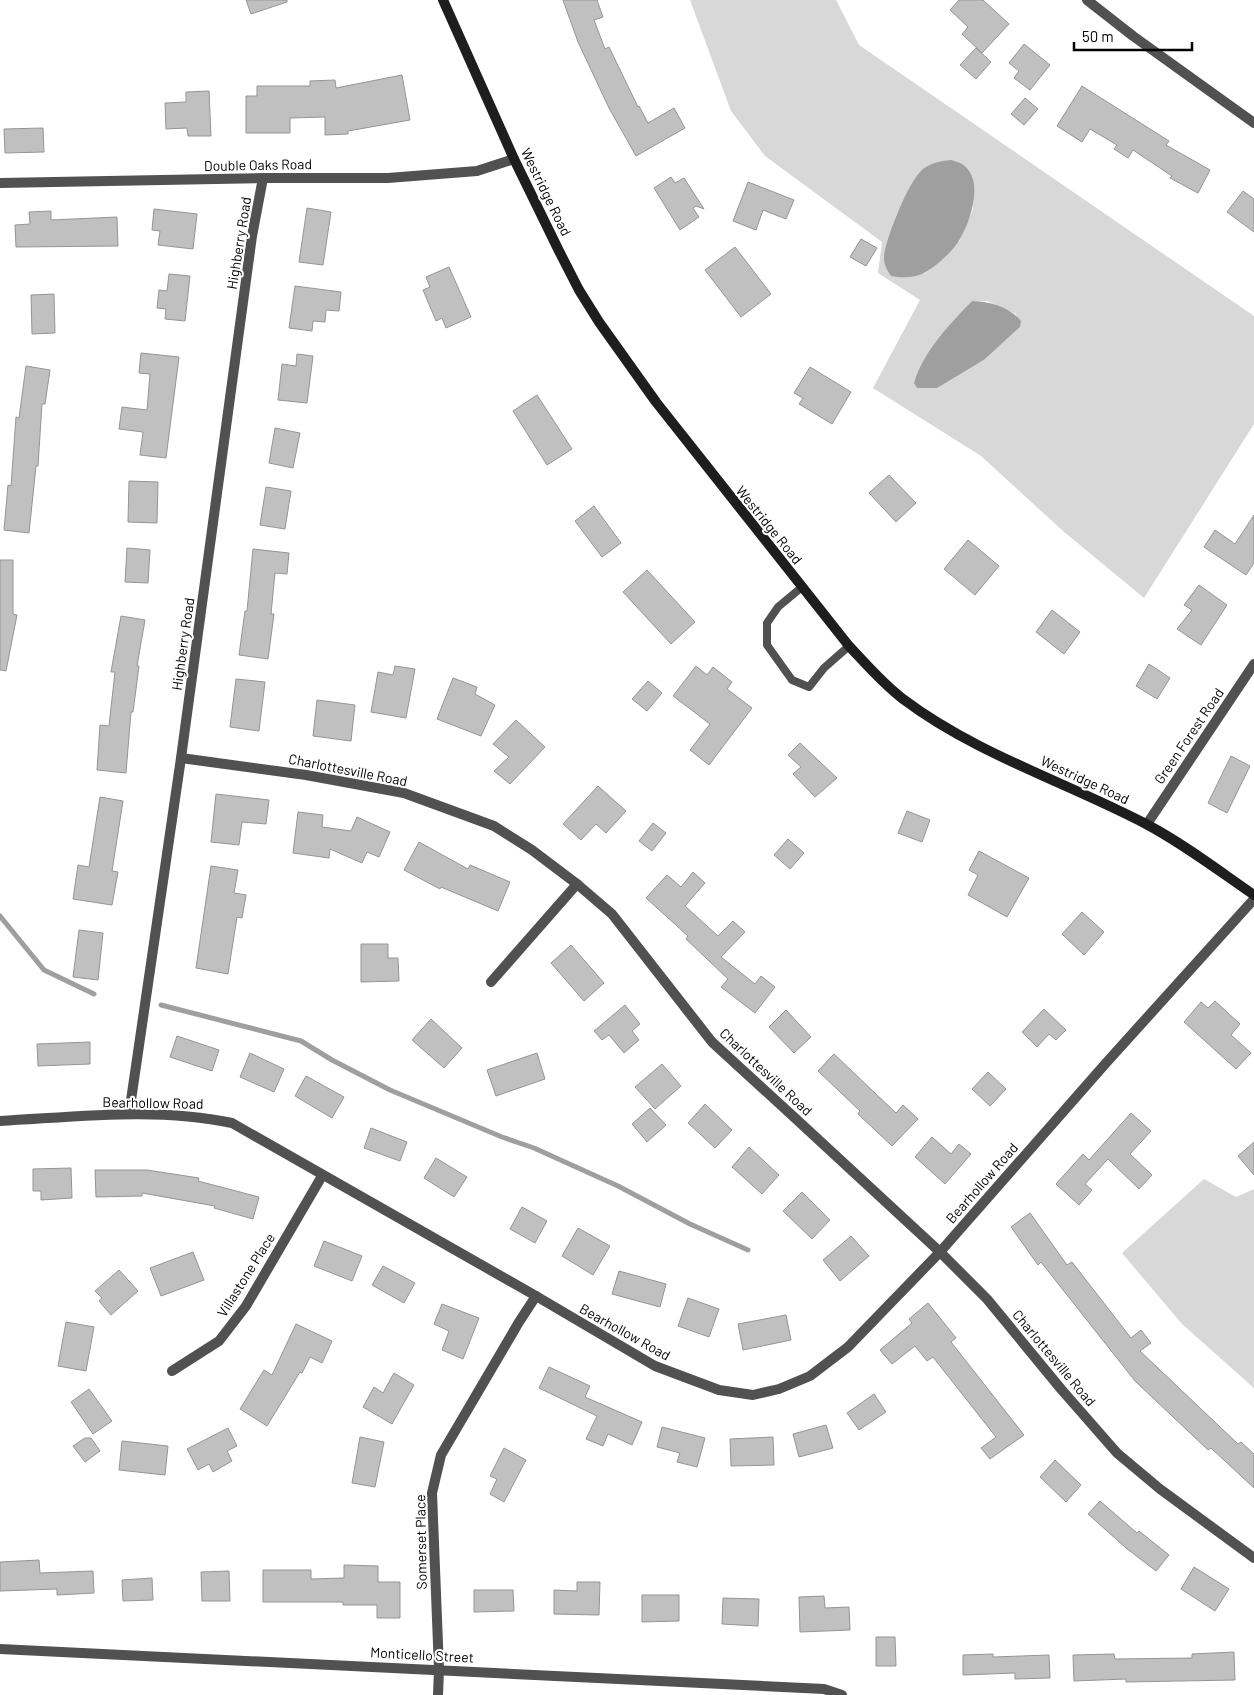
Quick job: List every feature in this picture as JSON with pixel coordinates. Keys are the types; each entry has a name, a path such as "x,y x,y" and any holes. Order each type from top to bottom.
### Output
{"main road":[{"name":"Westridge Road","path":"443,0 514,159 579,290 630,368 849,646 902,698 927,716 987,749 1147,824 1183,846 1254,897"}],"street":[{"path":"1087,0 1133,36 1254,123"},
{"name":"Double Oaks Road","path":"0,184 263,178 388,178 477,171 514,159"},
{"name":"Highberry Road","path":"129,1114 181,758 252,236 263,178"},
{"name":"Green Forest Road","path":"1147,824 1254,664"},
{"name":"Charlottesville Road","path":"181,758 306,775 404,793 494,826 532,850 577,884 612,914 712,1042 940,1252 988,1299 1116,1453 1160,1489 1254,1558"},
{"path":"492,982 577,884"},
{"name":"Bearhollow Road","path":"0,1121 129,1114 204,1117 232,1123 655,1366 719,1390 753,1395 779,1389 810,1376 848,1347 940,1252 1254,897"},
{"name":"Villastone Place","path":"172,1371 218,1341 246,1306 322,1176"},
{"name":"Somerset Place","path":"438,1695 439,1669 432,1493 440,1455 536,1296"},
{"name":"Monticello Street","path":"0,1649 824,1689 842,1695"}],"lane":[{"path":"802,587 778,607 768,623 767,645 792,680 809,687 824,668 849,646"}],"shaded area":[{"path":"690,0 836,0 859,45 1254,316 1254,424 1144,598 1063,531 981,456 873,388 920,300 878,273 882,242 765,156 731,111","holes":["968,170 974,186 973,209 960,240 945,257 924,274 895,218 920,171","972,301 987,301 1016,314 1020,327 985,359 914,383 918,371 931,349 946,329"]},
{"path":"951,160 962,164 969,171 973,179 974,200 964,231 957,244 949,253 929,270 912,277 891,276 885,263 885,250 904,198 922,170 935,163"},
{"path":"972,301 985,302 1011,312 1021,321 1020,327 985,359 937,388 917,388 914,383 924,360 946,329"},
{"path":"1204,1179 1236,1197 1254,1189 1254,1388 1182,1324 1122,1253"}],"building":[{"path":"246,0 287,0 287,2 251,14"},
{"path":"563,0 597,0 603,17 594,20 605,49 609,47 638,107 648,123 674,108 685,128 636,156 609,108 578,42"},
{"path":"959,0 983,0 1009,24 982,53 962,34 968,27 950,10"},
{"path":"1024,44 1050,65 1030,90 1014,78 1019,71 1009,63"},
{"path":"976,48 991,62 976,79 960,65"},
{"path":"402,75 410,120 348,131 348,134 325,135 325,117 290,118 290,133 246,133 246,96 257,96 257,86 310,86 310,81 335,80 336,88"},
{"path":"1082,86 1169,141 1166,145 1210,170 1198,193 1170,178 1172,176 1133,150 1128,158 1114,149 1117,145 1090,129 1082,142 1057,126"},
{"path":"209,91 211,136 188,136 187,128 166,129 165,103 186,102 186,92"},
{"path":"1025,98 1038,109 1024,125 1011,114"},
{"path":"43,128 44,152 5,153 4,129"},
{"path":"671,177 675,183 684,178 704,209 696,206 693,208 699,217 680,230 654,188"},
{"path":"748,182 794,200 786,219 763,210 756,230 733,221"},
{"path":"1243,191 1254,199 1254,232 1227,212"},
{"path":"307,208 331,212 323,265 299,262"},
{"path":"154,209 197,214 193,249 158,245 160,231 152,230"},
{"path":"51,211 51,220 117,217 118,246 16,247 15,225 30,224 29,212"},
{"path":"861,239 877,248 866,266 850,257"},
{"path":"735,247 771,294 741,317 705,270"},
{"path":"449,267 471,317 446,328 442,318 436,321 423,290 430,287 426,277"},
{"path":"169,274 190,276 185,321 165,319 166,309 157,308 159,290 167,291"},
{"path":"295,286 341,292 339,311 326,310 325,322 313,321 312,331 289,328"},
{"path":"54,294 55,333 32,334 31,295"},
{"path":"141,353 179,357 166,458 140,455 143,432 119,429 122,407 147,410 150,374 139,373"},
{"path":"297,354 313,356 307,403 278,400 282,364 296,366"},
{"path":"26,366 50,370 45,404 42,404 38,466 36,466 29,533 4,530 8,485 11,486 16,417 19,418"},
{"path":"810,367 851,392 832,424 799,404 803,398 794,393"},
{"path":"537,395 572,449 547,465 513,411"},
{"path":"275,428 300,433 293,468 269,463"},
{"path":"889,475 916,503 896,522 869,493"},
{"path":"129,481 158,482 157,523 128,522"},
{"path":"266,487 291,491 285,529 260,525"},
{"path":"594,506 621,543 602,557 575,521"},
{"path":"1254,515 1254,563 1246,575 1204,547 1215,530 1235,544"},
{"path":"968,540 999,566 975,595 944,569"},
{"path":"127,548 150,550 148,583 125,582"},
{"path":"253,549 289,553 287,574 275,573 271,614 274,614 268,659 239,655 245,611 247,611"},
{"path":"0,560 13,560 13,614 17,615 6,671 0,670"},
{"path":"647,570 695,622 671,644 623,592"},
{"path":"1199,585 1227,605 1201,645 1177,629 1192,610 1184,605"},
{"path":"1052,610 1080,632 1064,654 1036,632"},
{"path":"121,616 145,620 137,666 139,666 133,712 131,712 126,773 97,770 100,725 109,726 115,672 111,672"},
{"path":"1149,664 1170,678 1157,699 1136,686"},
{"path":"395,666 415,669 406,718 371,712 378,672 393,675"},
{"path":"696,666 707,675 713,667 732,682 727,689 752,708 709,765 690,750 710,724 673,696"},
{"path":"453,678 477,687 475,694 495,705 481,736 437,719"},
{"path":"236,679 265,682 259,731 230,727"},
{"path":"648,681 662,693 647,711 632,699"},
{"path":"317,700 355,705 351,741 313,736"},
{"path":"516,720 545,747 510,784 494,771 509,757 493,744"},
{"path":"800,743 837,778 815,797 793,774 801,767 788,755"},
{"path":"1231,756 1250,766 1227,813 1208,803"},
{"path":"598,786 626,811 606,833 596,824 581,840 563,824"},
{"path":"216,794 269,800 266,824 242,822 239,845 211,842"},
{"path":"100,797 123,801 112,871 118,872 112,905 73,899 78,865 89,867"},
{"path":"907,811 930,820 922,842 898,833"},
{"path":"298,812 323,815 322,827 351,831 357,817 390,832 379,857 367,852 362,863 330,849 329,858 293,853"},
{"path":"653,823 666,833 652,851 639,841"},
{"path":"788,839 804,853 790,869 774,855"},
{"path":"419,842 468,869 470,865 510,882 498,911 441,887 440,889 404,870"},
{"path":"979,851 1029,878 1007,917 968,895 978,875 969,870"},
{"path":"211,866 238,870 234,893 246,895 242,918 237,917 228,974 196,968"},
{"path":"693,872 705,883 685,906 718,936 733,921 745,932 721,957 755,984 761,976 775,987 755,1013 721,987 728,979 686,939 688,936 646,898 667,875 681,887"},
{"path":"1082,912 1104,932 1084,955 1062,934"},
{"path":"79,930 103,933 98,980 73,977"},
{"path":"361,944 388,944 388,958 398,958 399,981 361,982"},
{"path":"571,945 604,983 584,1001 551,963"},
{"path":"1215,1001 1240,1024 1231,1035 1251,1053 1236,1069 1184,1022 1201,1002 1208,1008"},
{"path":"625,1005 640,1024 632,1031 639,1040 624,1053 609,1035 602,1040 594,1031"},
{"path":"1044,1009 1066,1030 1056,1040 1049,1034 1037,1047 1022,1032"},
{"path":"786,1010 811,1037 794,1053 769,1027"},
{"path":"431,1019 462,1048 444,1068 412,1040"},
{"path":"177,1036 219,1050 212,1071 170,1057"},
{"path":"90,1042 90,1064 38,1066 37,1044"},
{"path":"250,1053 284,1069 274,1092 240,1077"},
{"path":"537,1053 545,1079 496,1096 487,1070"},
{"path":"834,1054 896,1113 903,1105 918,1119 892,1146 858,1114 860,1111 818,1071"},
{"path":"662,1064 681,1086 655,1109 635,1087"},
{"path":"988,1072 1006,1089 990,1106 972,1089"},
{"path":"306,1076 344,1097 332,1118 295,1096"},
{"path":"705,1104 732,1130 715,1148 688,1123"},
{"path":"650,1108 666,1125 647,1142 632,1124"},
{"path":"1131,1113 1151,1131 1130,1154 1152,1175 1139,1189 1108,1159 1085,1184 1092,1190 1079,1205 1056,1184 1083,1154 1089,1160"},
{"path":"371,1128 407,1142 400,1161 364,1148"},
{"path":"932,1137 951,1154 959,1144 971,1154 945,1184 915,1157"},
{"path":"1254,1142 1254,1175 1238,1156"},
{"path":"749,1147 779,1175 762,1194 732,1167"},
{"path":"436,1158 467,1177 454,1197 424,1178"},
{"path":"71,1168 72,1198 41,1200 41,1191 33,1191 33,1169"},
{"path":"95,1170 147,1170 199,1178 198,1181 259,1197 253,1219 214,1208 215,1206 142,1193 142,1196 96,1197"},
{"path":"802,1192 830,1220 812,1239 783,1211"},
{"path":"522,1207 547,1221 535,1243 510,1229"},
{"path":"1030,1213 1067,1265 1072,1262 1131,1338 1141,1330 1151,1343 1140,1351 1238,1444 1241,1442 1254,1454 1254,1488 1211,1448 1208,1450 1135,1381 1041,1262 1038,1265 1011,1227"},
{"path":"578,1228 610,1246 593,1275 562,1256"},
{"path":"851,1236 869,1256 840,1281 823,1260"},
{"path":"324,1241 362,1256 352,1281 314,1266"},
{"path":"193,1252 204,1280 161,1296 150,1268"},
{"path":"383,1266 415,1283 404,1303 372,1285"},
{"path":"119,1270 138,1291 111,1315 99,1301 102,1298 95,1291"},
{"path":"619,1271 666,1284 660,1307 612,1294"},
{"path":"688,1298 719,1309 709,1337 678,1326"},
{"path":"928,1303 956,1338 951,1342 1024,1435 990,1459 981,1448 996,1437 933,1357 927,1361 915,1346 892,1364 880,1350 912,1323 909,1319"},
{"path":"442,1304 479,1318 463,1359 442,1350 449,1331 434,1324"},
{"path":"786,1315 791,1340 743,1350 738,1324"},
{"path":"66,1322 94,1327 86,1371 58,1366"},
{"path":"296,1324 332,1341 322,1363 310,1357 302,1373 300,1372 267,1426 240,1409 264,1370 272,1375"},
{"path":"549,1367 590,1386 585,1397 642,1422 632,1445 608,1434 603,1446 586,1439 597,1416 539,1388"},
{"path":"394,1373 414,1385 392,1424 363,1407 374,1387 383,1393"},
{"path":"89,1389 112,1421 93,1434 71,1402"},
{"path":"874,1394 886,1412 859,1430 847,1413"},
{"path":"826,1425 833,1448 799,1457 793,1434"},
{"path":"662,1427 705,1438 697,1467 677,1462 680,1453 657,1447"},
{"path":"228,1428 237,1446 227,1451 232,1461 213,1472 209,1464 198,1470 187,1449"},
{"path":"360,1437 384,1442 375,1487 352,1483"},
{"path":"773,1437 774,1465 731,1466 730,1439"},
{"path":"85,1438 91,1438 100,1451 85,1462 73,1446"},
{"path":"122,1441 168,1446 165,1475 119,1470"},
{"path":"504,1448 526,1460 504,1502 490,1494 497,1479 490,1476"},
{"path":"1055,1460 1081,1485 1066,1502 1040,1477"},
{"path":"1100,1501 1137,1533 1139,1531 1169,1555 1156,1571 1126,1548 1088,1514"},
{"path":"39,1560 40,1573 93,1571 94,1593 57,1595 57,1589 0,1591 0,1562"},
{"path":"344,1565 378,1566 378,1582 400,1582 400,1618 377,1618 377,1605 343,1605 343,1602 263,1602 263,1570 311,1570 311,1579 344,1578"},
{"path":"1194,1567 1229,1589 1215,1611 1181,1589"},
{"path":"229,1571 230,1601 202,1601 201,1572"},
{"path":"152,1578 153,1600 123,1601 122,1580"},
{"path":"577,1582 600,1582 599,1615 554,1614 554,1590 577,1591"},
{"path":"474,1590 513,1590 514,1611 474,1612"},
{"path":"642,1595 679,1595 679,1621 642,1622"},
{"path":"824,1596 825,1608 849,1607 850,1630 800,1632 799,1597"},
{"path":"723,1598 759,1599 758,1626 722,1624"},
{"path":"876,1637 895,1637 896,1666 876,1666"},
{"path":"1234,1652 1235,1680 1126,1682 1126,1679 1074,1681 1073,1655 1114,1654 1115,1659 1192,1658 1192,1654"},
{"path":"993,1654 993,1657 1049,1655 1050,1678 1015,1679 1015,1673 963,1675 963,1655"}],"waterway":[{"path":"0,916 44,970 94,994"},
{"path":"161,1005 301,1041 332,1060 390,1090 502,1137 534,1148 618,1186 690,1224 748,1250"}]}
